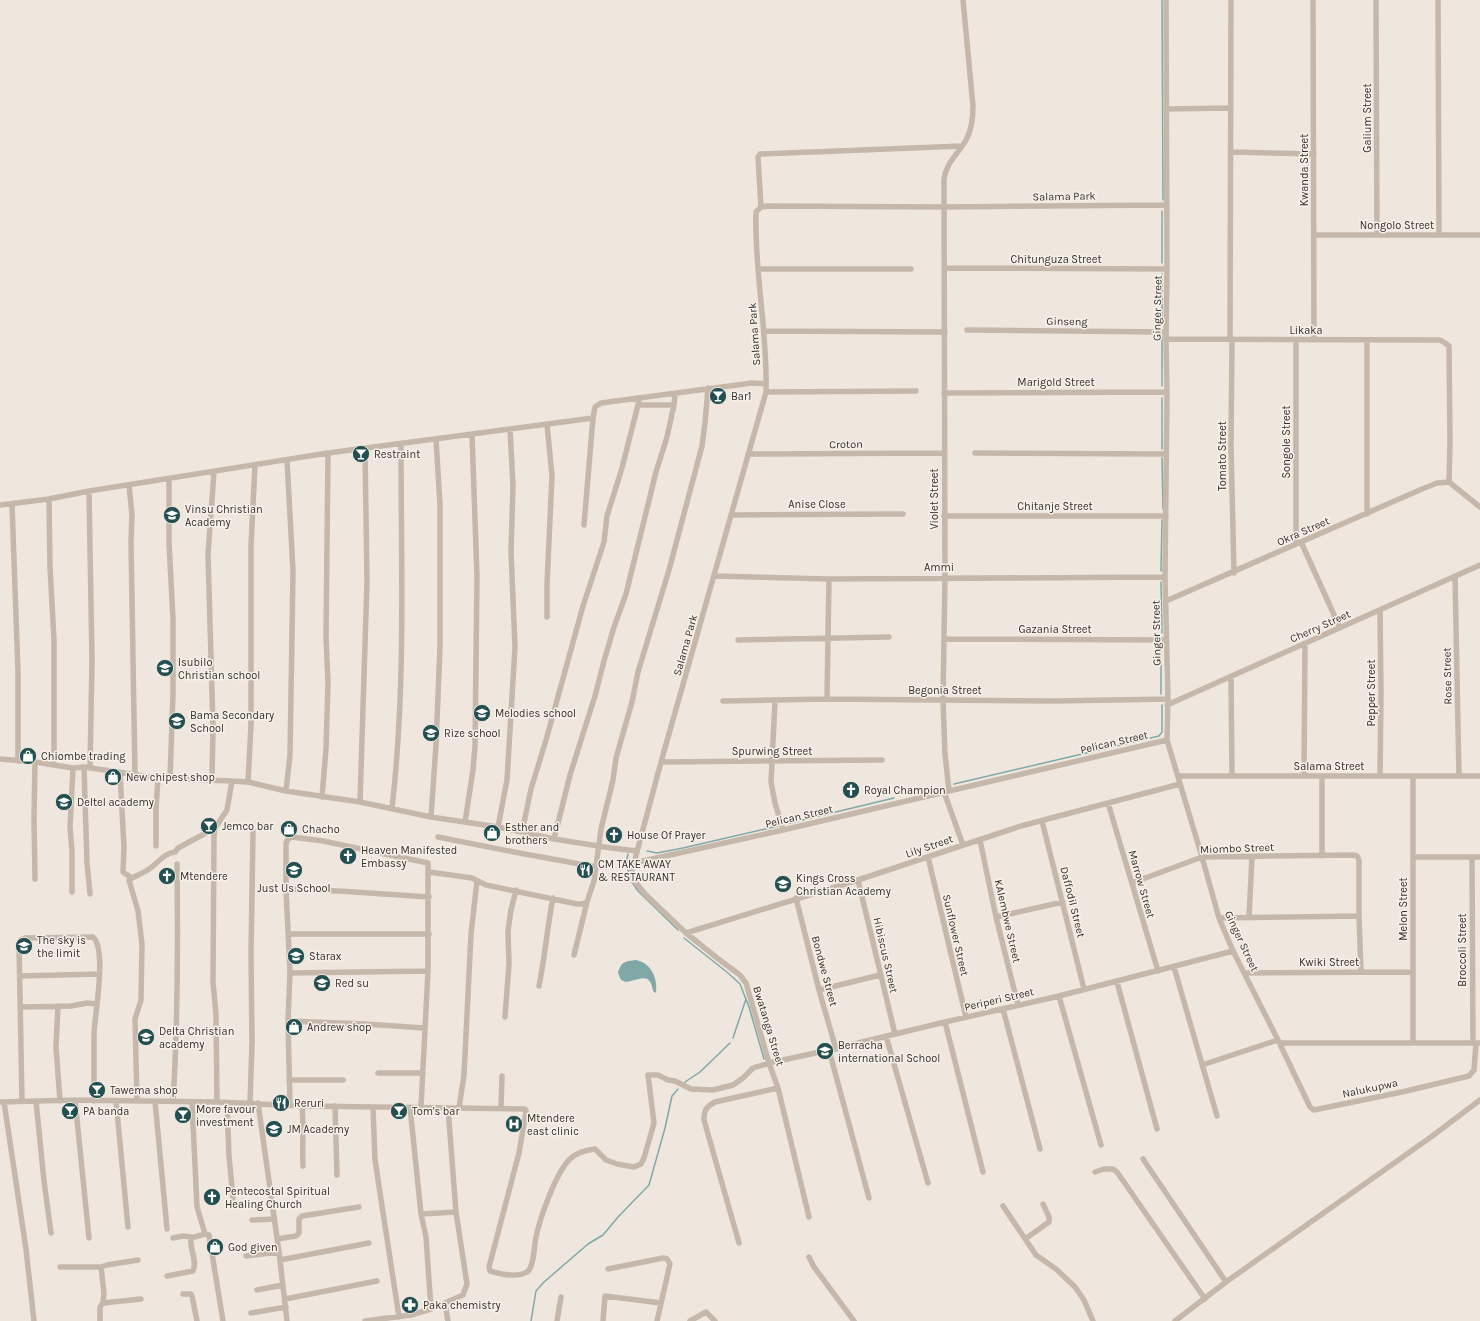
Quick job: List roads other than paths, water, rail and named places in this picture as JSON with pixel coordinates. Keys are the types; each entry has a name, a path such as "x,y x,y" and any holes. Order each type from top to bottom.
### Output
{"street":[{"name":"Violet Street","path":"962,845 946,791 942,700 945,577 945,171 962,146 970,129 973,106 963,0"},
{"name":"Ginger Street","path":"1166,0 1166,339 1168,392 1165,577 1168,702 1167,740 1219,918 1233,951 1279,1041"},
{"name":"Tomato Street","path":"1231,0 1231,340 1234,573"},
{"name":"Kwanda Street","path":"1313,0 1314,340"},
{"name":"Galium Street","path":"1376,0 1377,235"},
{"path":"1438,0 1440,235"},
{"path":"1166,109 1230,108"},
{"path":"761,207 758,156 760,154 962,146"},
{"path":"1231,152 1314,154"},
{"name":"Salama Park","path":"637,851 766,392 766,356 756,212 761,207 1167,205"},
{"name":"Nongolo Street","path":"1314,235 1480,235"},
{"name":"Chitunguza Street","path":"945,268 1167,269"},
{"path":"759,269 911,269"},
{"name":"Ginseng","path":"967,330 1166,332"},
{"path":"764,331 945,332"},
{"name":"Likaka","path":"1166,339 1440,340 1446,343 1449,346 1449,482"},
{"name":"Songole Street","path":"1296,340 1298,543"},
{"path":"1367,340 1367,514"},
{"path":"584,525 595,407 601,403 675,394 708,388 752,383 766,384"},
{"path":"574,955 587,902 594,881 601,829 613,780 616,758 632,702 638,672 669,570 702,446 708,388"},
{"path":"766,392 916,391"},
{"name":"Marigold Street","path":"944,393 1168,392"},
{"path":"554,839 570,775 595,696 614,627 626,594 674,405 675,394"},
{"path":"522,832 531,789 583,606 604,542 607,516 622,468 639,399"},
{"path":"638,405 674,405"},
{"path":"0,505 49,499 89,491 328,453 593,418"},
{"path":"547,424 552,476 547,618"},
{"path":"498,827 507,780 515,647 511,552 513,486 510,429"},
{"path":"465,822 475,746 477,577 472,434"},
{"path":"431,817 439,693 440,646 440,505 436,439"},
{"path":"392,808 397,765 401,683 401,444"},
{"path":"360,802 368,582 365,449"},
{"path":"322,796 326,749 328,682 326,637 328,453"},
{"name":"Croton","path":"748,454 944,453"},
{"path":"975,453 1166,454"},
{"path":"286,790 290,755 293,571 287,460"},
{"path":"248,782 251,725 250,546 255,465"},
{"path":"212,780 213,728 208,554 214,472"},
{"path":"169,479 169,542 173,619 173,694 170,779"},
{"path":"1449,482 1480,507"},
{"name":"Okra Street","path":"1166,601 1234,573 1298,543 1422,489 1437,483 1449,482"},
{"path":"129,485 132,515 130,541 135,775"},
{"path":"89,491 92,660 87,768 87,863 90,894"},
{"path":"49,499 50,567 54,640 54,765"},
{"path":"12,504 18,672 18,761"},
{"name":"Anise Close","path":"732,514 902,514"},
{"name":"Chitanje Street","path":"944,516 1166,516"},
{"path":"1298,543 1340,628"},
{"name":"Cherry Street","path":"1168,702 1304,644 1480,565"},
{"name":"Ammi","path":"714,576 829,578 1165,577"},
{"name":"Rose Street","path":"1455,576 1459,776"},
{"path":"827,699 829,578"},
{"name":"Pepper Street","path":"1380,610 1382,693 1380,776"},
{"path":"738,640 890,637"},
{"name":"Gazania Street","path":"944,639 1166,640"},
{"path":"1304,644 1304,776"},
{"path":"1231,676 1232,775"},
{"name":"Begonia Street","path":"723,701 827,699 1168,702"},
{"path":"775,701 771,782 775,803 783,830"},
{"name":"Pelican Street","path":"634,863 783,830 1167,740"},
{"path":"0,760 36,762 158,778 232,780 248,782 392,808 431,817 498,827 554,839 637,851 634,863"},
{"name":"Spurwing Street","path":"661,762 882,760"},
{"path":"35,879 34,819 36,762"},
{"path":"72,892 72,851 70,827 74,768"},
{"path":"120,773 124,847 123,872 132,878"},
{"name":"Salama Street","path":"1178,776 1480,776"},
{"path":"1322,776 1322,856"},
{"name":"Melon Street","path":"1413,776 1413,1042"},
{"path":"156,846 158,778"},
{"path":"217,1102 216,1014 213,982 214,836 215,828 227,810 232,780"},
{"name":"Lily Street","path":"686,932 858,880 1021,826 1180,784"},
{"name":"Marrow Street","path":"1108,802 1158,971"},
{"name":"Daffodil Street","path":"1042,821 1084,989"},
{"path":"137,1101 135,1019 141,1000 142,944 138,911 129,880 147,870 164,856 171,852 176,852 178,848 215,828"},
{"path":"250,1103 252,1043 251,953 253,832"},
{"path":"290,1105 288,1021 290,973 286,889 286,843 288,839 292,837 323,841 425,861 429,865 428,971 421,1107"},
{"path":"438,837 596,867"},
{"name":"KAlembwe Street","path":"980,840 996,917 1018,1005"},
{"name":"Miombo Street","path":"1132,883 1202,857 1354,855 1357,856 1359,860 1359,916"},
{"name":"Sunflower Street","path":"928,857 966,1017"},
{"path":"1249,917 1252,857"},
{"path":"1413,857 1480,857"},
{"name":"Broccoli Street","path":"1472,857 1476,1043"},
{"name":"Bwatanga Street","path":"634,863 632,871 633,879 646,894 686,932 740,975 746,983 769,1063 778,1088 809,1217"},
{"path":"173,1101 176,1052 178,930 177,864"},
{"path":"429,872 472,878 486,885 516,890 577,904 587,902"},
{"name":"Hibiscus Street","path":"858,880 895,1034"},
{"path":"460,1108 464,1075 471,934 477,881"},
{"path":"286,889 429,897"},
{"path":"504,1017 509,964 508,930 516,890"},
{"path":"539,986 544,962 546,932 553,898"},
{"name":"Bondwe Street","path":"796,898 819,990 836,1049"},
{"path":"996,917 1063,902"},
{"path":"1219,918 1359,916 1361,972"},
{"path":"288,934 429,934"},
{"path":"22,1101 20,976 18,945 21,940 25,938 93,937 98,943 100,988 94,1034 94,1101"},
{"name":"Periperi Street","path":"501,1108 525,1109 526,1112 519,1153 489,1267 490,1271 516,1275 527,1272 532,1266 536,1237 543,1212 558,1175 571,1158 584,1150 595,1149 606,1160 617,1164 634,1167 641,1164 654,1123 648,1075 658,1075 691,1089 713,1090 733,1085 753,1068 769,1063 836,1049 1117,982 1233,951"},
{"path":"1174,967 1217,1116"},
{"path":"290,973 428,971"},
{"name":"Kwiki Street","path":"1245,973 1412,972"},
{"path":"20,976 99,974"},
{"path":"819,990 880,975"},
{"path":"1117,982 1157,1129"},
{"path":"1059,996 1101,1145"},
{"path":"20,1007 71,1006 87,1003 97,1004"},
{"path":"58,1006 56,1047 60,1101"},
{"path":"1003,1009 1040,1149"},
{"path":"288,1021 424,1028"},
{"path":"945,1022 983,1172"},
{"path":"886,1036 928,1183"},
{"path":"1202,1065 1279,1041 1476,1043"},
{"name":"Nalukupwa","path":"1279,1041 1310,1108 1314,1110 1469,1076 1474,1070 1476,1043"},
{"path":"829,1050 869,1198"},
{"path":"378,1073 422,1073"},
{"path":"34,1321 26,1249 2,1102 75,1100 173,1101 258,1103 302,1106 501,1108 502,1076"},
{"path":"289,1080 343,1080"},
{"path":"739,1243 704,1120 704,1112 707,1106 716,1102 778,1088"},
{"path":"75,1100 89,1238"},
{"path":"1175,1321 1226,1282 1431,1137 1480,1100"},
{"path":"36,1101 50,1233"},
{"path":"116,1101 128,1227"},
{"path":"154,1101 167,1229"},
{"path":"192,1102 197,1207 205,1234 209,1236 211,1240 223,1321"},
{"path":"227,1103 228,1156 233,1198"},
{"path":"258,1103 287,1321"},
{"path":"302,1106 304,1127 302,1146 303,1166"},
{"path":"335,1106 337,1175"},
{"path":"373,1107 374,1160 399,1317"},
{"path":"410,1107 421,1214 426,1237 431,1309"},
{"path":"365,1321 399,1317 411,1318 463,1295 467,1284 456,1212 448,1108"},
{"path":"1143,1159 1226,1282"},
{"path":"1095,1172 1113,1169 1117,1172 1205,1299"},
{"path":"1025,1239 1049,1222 1049,1217 1043,1204"},
{"path":"1003,1206 1036,1255 1056,1269 1075,1287 1084,1300 1093,1321"},
{"path":"277,1239 296,1236 299,1233 299,1220 302,1216 359,1207"},
{"path":"421,1214 456,1212"},
{"path":"252,1220 274,1219"},
{"path":"173,1238 183,1236 192,1237 205,1234"},
{"path":"167,1276 191,1272 194,1269 191,1242 192,1237"},
{"path":"280,1260 369,1243"},
{"path":"246,1256 279,1252"},
{"path":"809,1257 854,1321"},
{"path":"608,1269 663,1258 667,1259 670,1264 657,1321"},
{"path":"60,1267 101,1267 138,1260"},
{"path":"100,1321 100,1307 103,1303 104,1293 101,1267"},
{"path":"284,1299 377,1281"},
{"path":"257,1290 283,1285"},
{"path":"183,1294 191,1294 197,1321"},
{"path":"603,1321 605,1296 661,1303"},
{"path":"558,1321 561,1297"},
{"path":"103,1303 141,1299"},
{"path":"445,1304 448,1321"},
{"path":"251,1313 286,1307"},
{"path":"690,1321 706,1312 715,1321"}],"water":[{"path":"636,960 646,964 652,972 656,982 656,993 653,991 652,985 647,979 644,978 626,982 621,980 618,973 622,964"}],"waterway":[{"path":"1162,0 1163,200"},
{"path":"1162,211 1162,263"},
{"path":"1162,274 1162,324"},
{"path":"1162,335 1162,386"},
{"path":"1162,398 1162,449"},
{"path":"1162,458 1163,509"},
{"path":"1161,571 1162,520"},
{"path":"1161,582 1162,633"},
{"path":"1161,643 1161,694"},
{"path":"954,784 1159,736 1162,732 1162,705"},
{"path":"790,823 894,798"},
{"path":"647,851 657,853 778,826"},
{"path":"628,854 626,864 630,877"},
{"path":"632,882 638,891 678,930"},
{"path":"684,938 740,984 749,1007 764,1059"},
{"path":"733,1038 746,999"},
{"path":"685,1082 700,1072 730,1043"},
{"path":"531,1321 536,1291 544,1282 588,1244 603,1235 649,1185 665,1128 672,1096 678,1089"}],"place":[{"name":"Bar1","path":"718,396"},
{"name":"Restraint","path":"361,454"},
{"name":"Vinsu Christian Academy","path":"172,515"},
{"name":"Isubilo Christian school","path":"165,668"},
{"name":"Melodies school","path":"482,713"},
{"name":"Bama Secondary School","path":"177,721"},
{"name":"Rize school","path":"431,733"},
{"name":"Chiombe trading","path":"28,756"},
{"name":"New chipest shop","path":"113,777"},
{"name":"Royal Champion","path":"851,790"},
{"name":"Deltel academy","path":"64,802"},
{"name":"Jemco bar","path":"209,826"},
{"name":"Chacho","path":"289,829"},
{"name":"Esther and brothers","path":"492,833"},
{"name":"House Of Prayer","path":"614,835"},
{"name":"Heaven Manifested Embassy","path":"348,856"},
{"name":"Just Us School","path":"294,870"},
{"name":"CM TAKE AWAY & RESTAURANT","path":"585,870"},
{"name":"Mtendere","path":"167,876"},
{"name":"Kings Cross Christian Academy","path":"783,884"},
{"name":"The sky is the limit","path":"24,946"},
{"name":"Starax","path":"296,956"},
{"name":"Red su","path":"322,983"},
{"name":"Andrew shop","path":"294,1027"},
{"name":"Delta Christian academy","path":"146,1037"},
{"name":"Berracha international School","path":"825,1051"},
{"name":"Tawema shop","path":"97,1090"},
{"name":"Reruri","path":"281,1103"},
{"name":"PA banda","path":"70,1111"},
{"name":"Tom's bar","path":"399,1111"},
{"name":"More favour investment","path":"183,1115"},
{"name":"Mtendere east clinic","path":"514,1124"},
{"name":"JM Academy","path":"274,1129"},
{"name":"Pentecostal Spiritual Healing Church","path":"212,1197"},
{"name":"God given","path":"215,1247"},
{"name":"Paka chemistry","path":"410,1305"}]}
